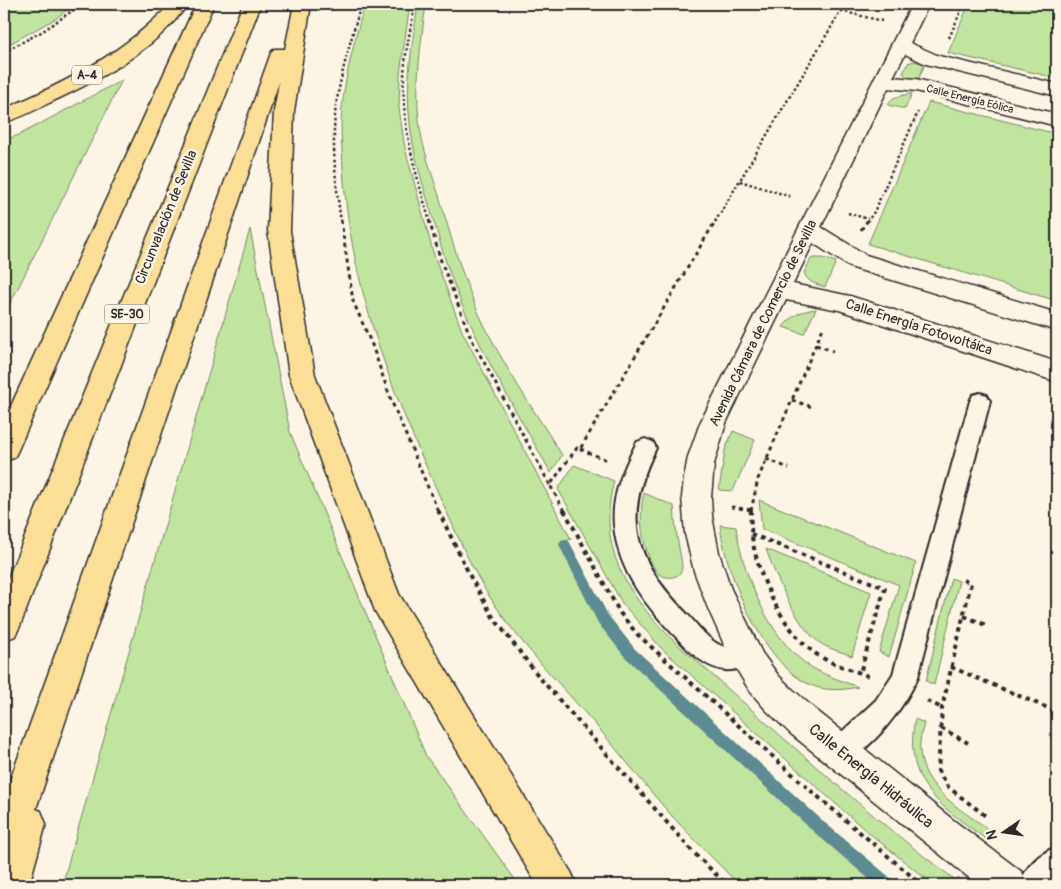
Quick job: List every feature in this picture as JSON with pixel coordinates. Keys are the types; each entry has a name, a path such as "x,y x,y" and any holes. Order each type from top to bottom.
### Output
{"highway":[{"name":"A-4","path":"4,116 56,94 120,55 164,23 179,4"},
{"path":"4,450 205,4"},
{"name":"Circunvalación de Sevilla","path":"4,626 252,4"},
{"path":"4,847 298,4"},
{"path":"302,4 284,111 279,231 302,376 386,601 558,885"},
{"path":"10,885 102,570"}],"street":[{"name":"Avenida Cámara de Comercio de Sevilla","path":"746,654 717,594 704,556 696,514 698,478 703,453 713,423 920,4"},
{"path":"900,45 933,60 1057,90"},
{"name":"Calle Energía Eólica","path":"882,82 916,85 1057,120"},
{"path":"809,229 833,247 858,261 1057,322"},
{"name":"Calle Energía Fotovoltáica","path":"779,290 841,302 1057,372"},
{"name":"Calle Energía Hidráulica","path":"746,654 765,685 802,720 968,856 1009,885"}],"lane":[{"path":"840,751 878,718 896,695 905,677 980,401"},
{"path":"644,448 628,484 624,505 624,525 636,567 644,583 664,608 704,648 720,657 733,659 746,654"},
{"path":"1034,885 1049,866 1057,861"}],"path":[{"path":"4,52 43,31 82,4"},
{"path":"361,4 342,73 336,108 335,146 338,198 353,301 372,345 391,400 443,522 471,578 493,616 540,678 610,759 692,851 727,885"},
{"path":"415,4 406,65 404,94 406,130 416,175 441,262 471,338 550,486"},
{"path":"580,449 845,4"},
{"path":"952,32 964,4"},
{"path":"841,12 885,22"},
{"path":"862,227 874,212 922,104"},
{"path":"740,181 793,197"},
{"path":"845,212 868,219"},
{"path":"825,324 766,460 754,493 751,534 760,569 772,596 800,639 811,651 820,656 877,680"},
{"path":"816,346 832,351"},
{"path":"792,400 812,407"},
{"path":"567,461 577,448 613,462"},
{"path":"766,460 788,468"},
{"path":"751,534 884,588 860,673"},
{"path":"934,568 971,583 942,708 938,771 948,787 991,820"},
{"path":"964,616 988,626"},
{"path":"951,666 1057,712"},
{"path":"920,698 942,708"},
{"path":"941,728 968,743"},
{"path":"1056,743 1057,733"}],"green space":[{"path":"4,4 75,4 55,19 4,47"},
{"path":"365,4 410,4 400,74 399,108 405,148 433,252 462,331 571,539 560,543 599,620 622,651 785,804 880,885 739,885 672,816 531,652 497,608 479,579 418,448 387,371 374,331 353,250 343,168 341,115 348,68"},
{"path":"418,4 426,4 419,62 418,92 422,141 457,257 479,314 508,368 562,455 551,473 496,376 471,326 450,274 423,185 413,145 408,94"},
{"path":"969,4 1057,4 1057,78 948,53"},
{"path":"914,61 925,64 918,80 907,77 903,73 908,63"},
{"path":"122,80 6,312 4,309 4,140 19,135"},
{"path":"912,93 905,109 888,105 893,98"},
{"path":"929,102 1057,134 1057,301 868,244"},
{"path":"250,229 290,432 426,756 519,885 62,885"},
{"path":"823,258 836,262 825,287 810,281 804,273 811,259"},
{"path":"816,309 804,334 783,327 797,314"},
{"path":"733,431 755,440 733,491 719,490 725,450"},
{"path":"574,465 614,481 609,528 613,550 620,570 630,589 658,625 852,797 962,885 935,885 921,875 864,829 661,648 622,603 558,489"},
{"path":"644,493 674,506 682,567 679,574 675,576 667,577 659,574 647,553 641,522"},
{"path":"759,500 916,563 889,657 879,652 899,585 762,529"},
{"path":"720,525 736,527 739,545 751,582 768,620 779,636 805,663 830,676 858,687 837,690 816,687 797,677 780,662 751,618 739,593 723,545"},
{"path":"766,549 871,592 852,656 823,645 805,628 781,587"},
{"path":"951,578 959,581 934,685 926,681"},
{"path":"915,719 924,723 920,750 928,777 947,799 994,833 990,842 942,805 921,778 915,762 913,742"}],"waterway":[{"path":"565,545 603,619 630,653 819,827 888,885"}]}
